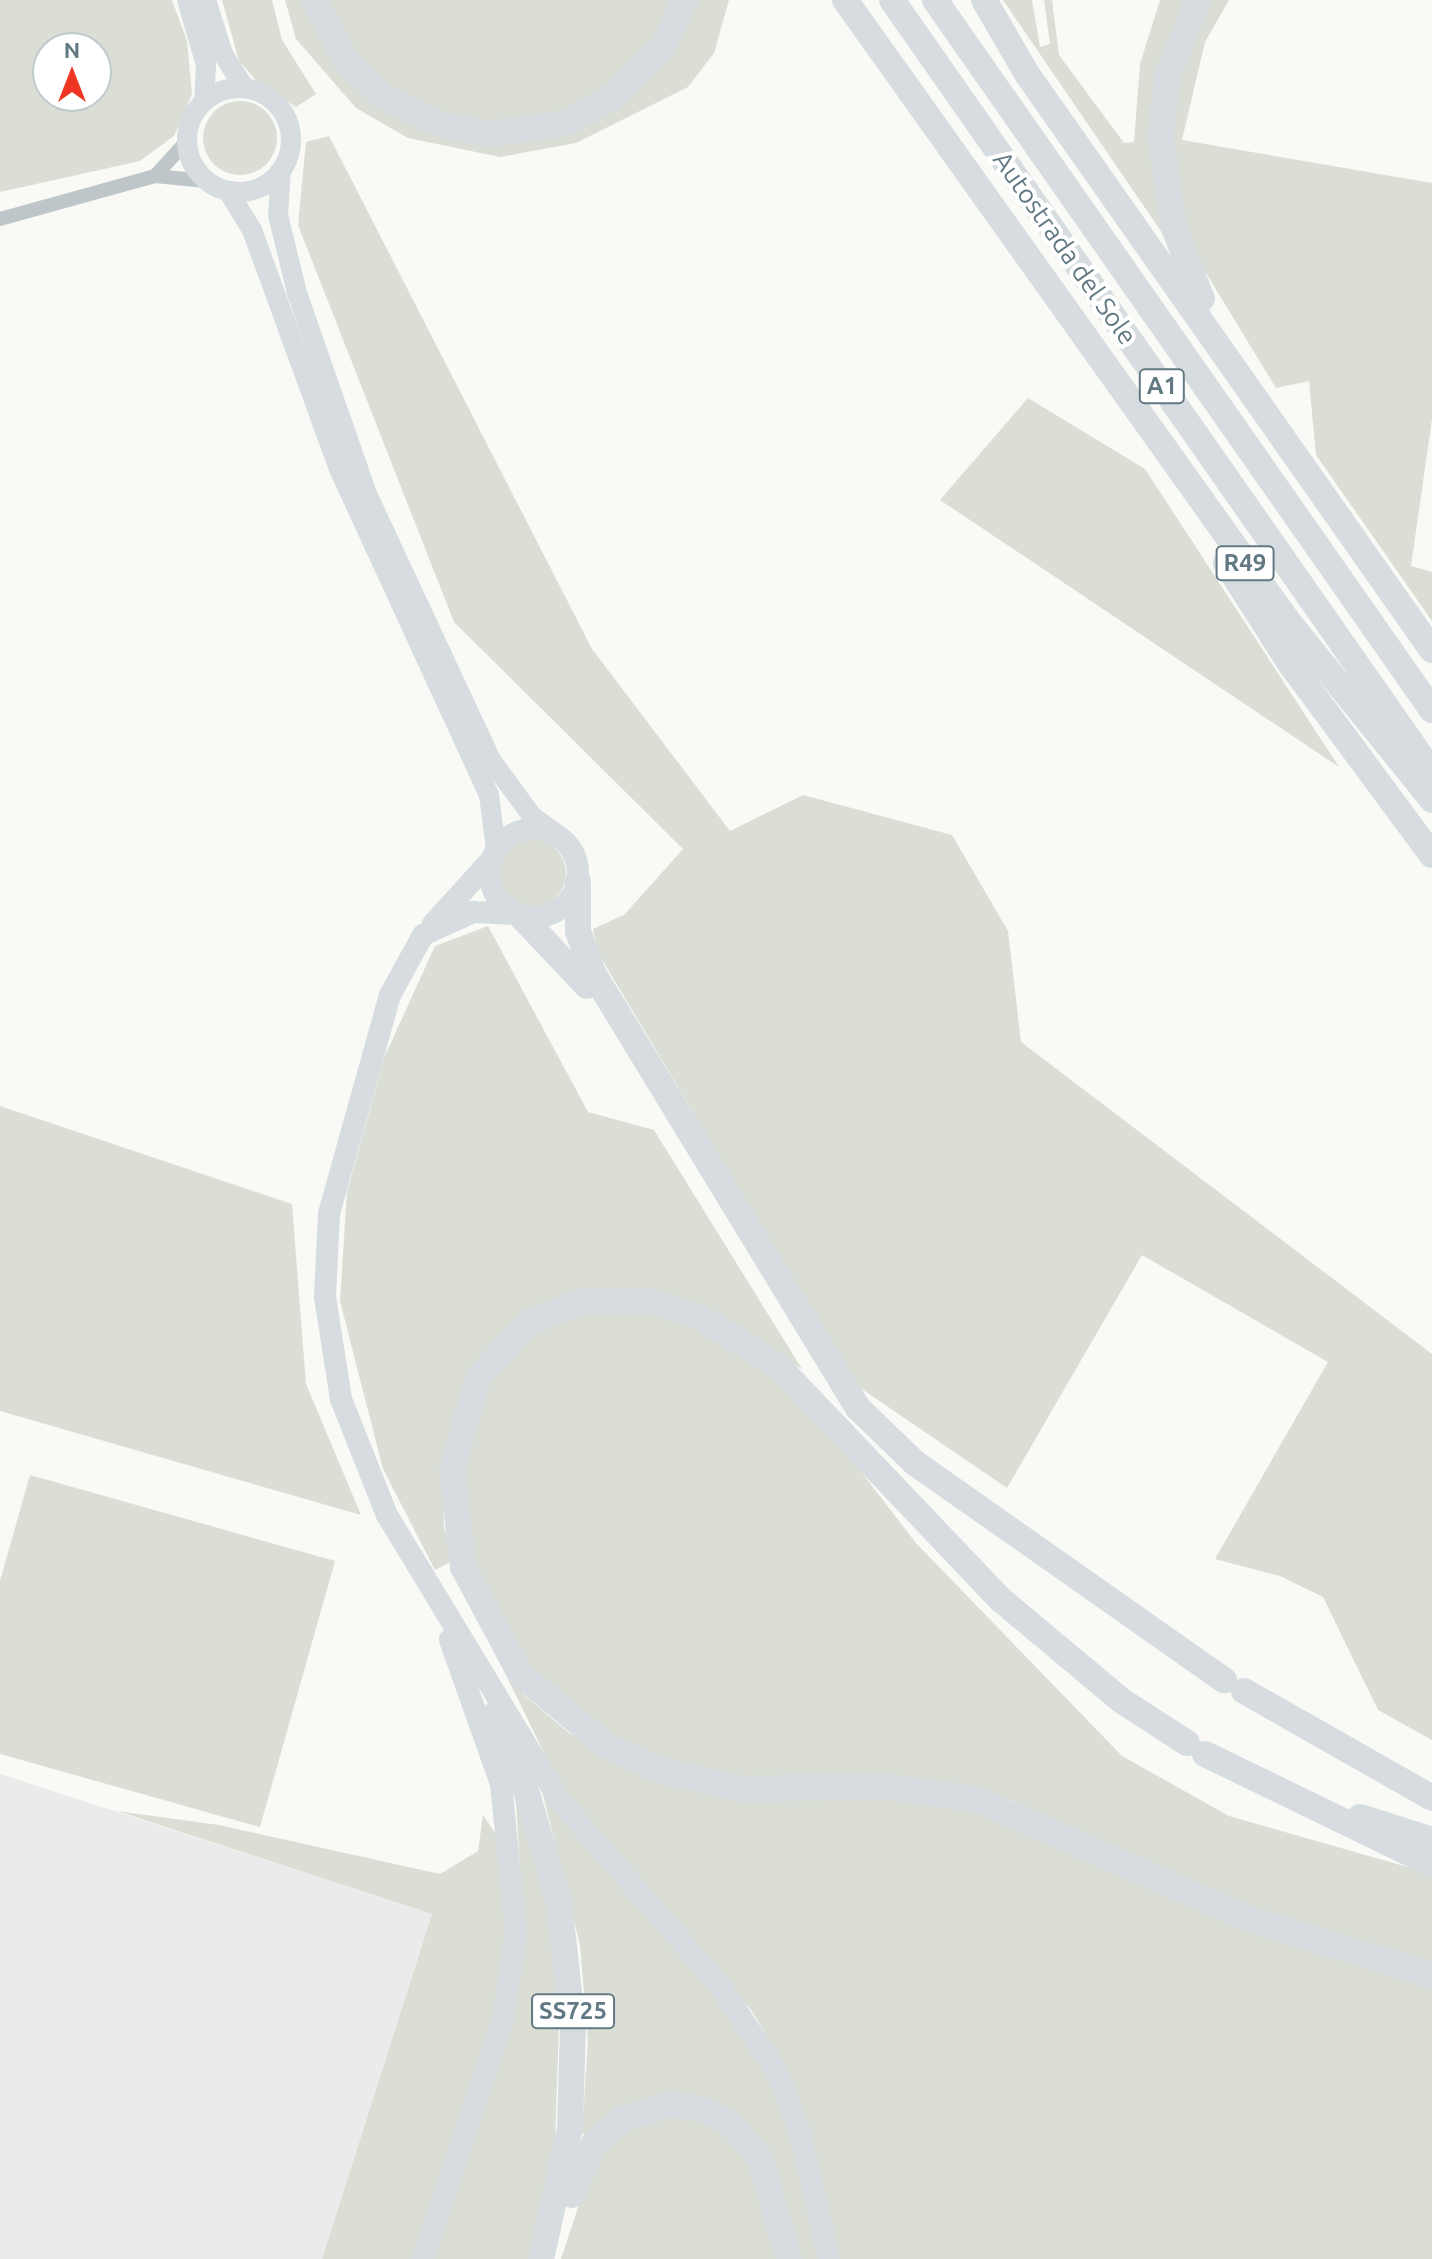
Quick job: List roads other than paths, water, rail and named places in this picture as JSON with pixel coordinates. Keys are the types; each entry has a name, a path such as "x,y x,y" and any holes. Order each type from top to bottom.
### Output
{"highway":[{"path":"314,0 347,62 384,97 436,123 488,134 566,123 614,96 662,48 685,0"},
{"name":"R49","path":"845,0 1287,620 1432,800"},
{"name":"Autostrada del Sole","path":"892,0 1432,772"},
{"name":"Autostrada del Sole","path":"935,0 1432,710"},
{"path":"984,0 1027,74 1432,650"},
{"path":"1198,0 1167,77 1161,137 1167,201 1201,296 1291,446"},
{"path":"1069,317 1289,662 1432,855"},
{"path":"578,882 578,931 593,973 858,1408 915,1463 1234,1686 1432,1798"},
{"path":"519,915 582,977 807,1359 891,1482"},
{"path":"1432,1864 1196,1749 1031,1626 891,1482 753,1347 675,1307 605,1299 529,1322 488,1362 462,1415 451,1498 463,1567 507,1656 554,1708 631,1758 742,1789 883,1786 976,1799 1252,1920 1432,1975"},
{"path":"1374,1765 1432,1785"},
{"name":"SS725","path":"519,1767 559,1902 573,2013 570,2128 541,2259"},
{"path":"1285,1792 1432,1840"},
{"path":"549,2259 594,2143 623,2119 670,2104 717,2116 752,2147 789,2259"}],"main road":[{"path":"187,0 206,65 204,101 187,141 206,181 228,191 258,189 281,171"},
{"path":"206,0 223,54 244,88"},
{"path":"204,101 244,88 264,94 285,116 291,138 281,171 278,215 293,280 367,494 491,760 532,816 571,847 578,882 563,907 519,915 473,912 423,935"},
{"path":"228,191 261,254 339,469 489,795 495,896 519,915"},
{"path":"558,835 523,830 493,855 423,935 399,972 350,1119 332,1195 325,1277 332,1355 352,1438 435,1601 574,1820 757,2037 800,2132 829,2259"},
{"path":"423,2259 503,2020 516,1932 513,1848 496,1761 435,1601"},
{"name":"SS725","path":"435,1601 519,1767"}],"street":[{"path":"155,176 187,141"},
{"path":"0,219 155,176 206,181"}]}
